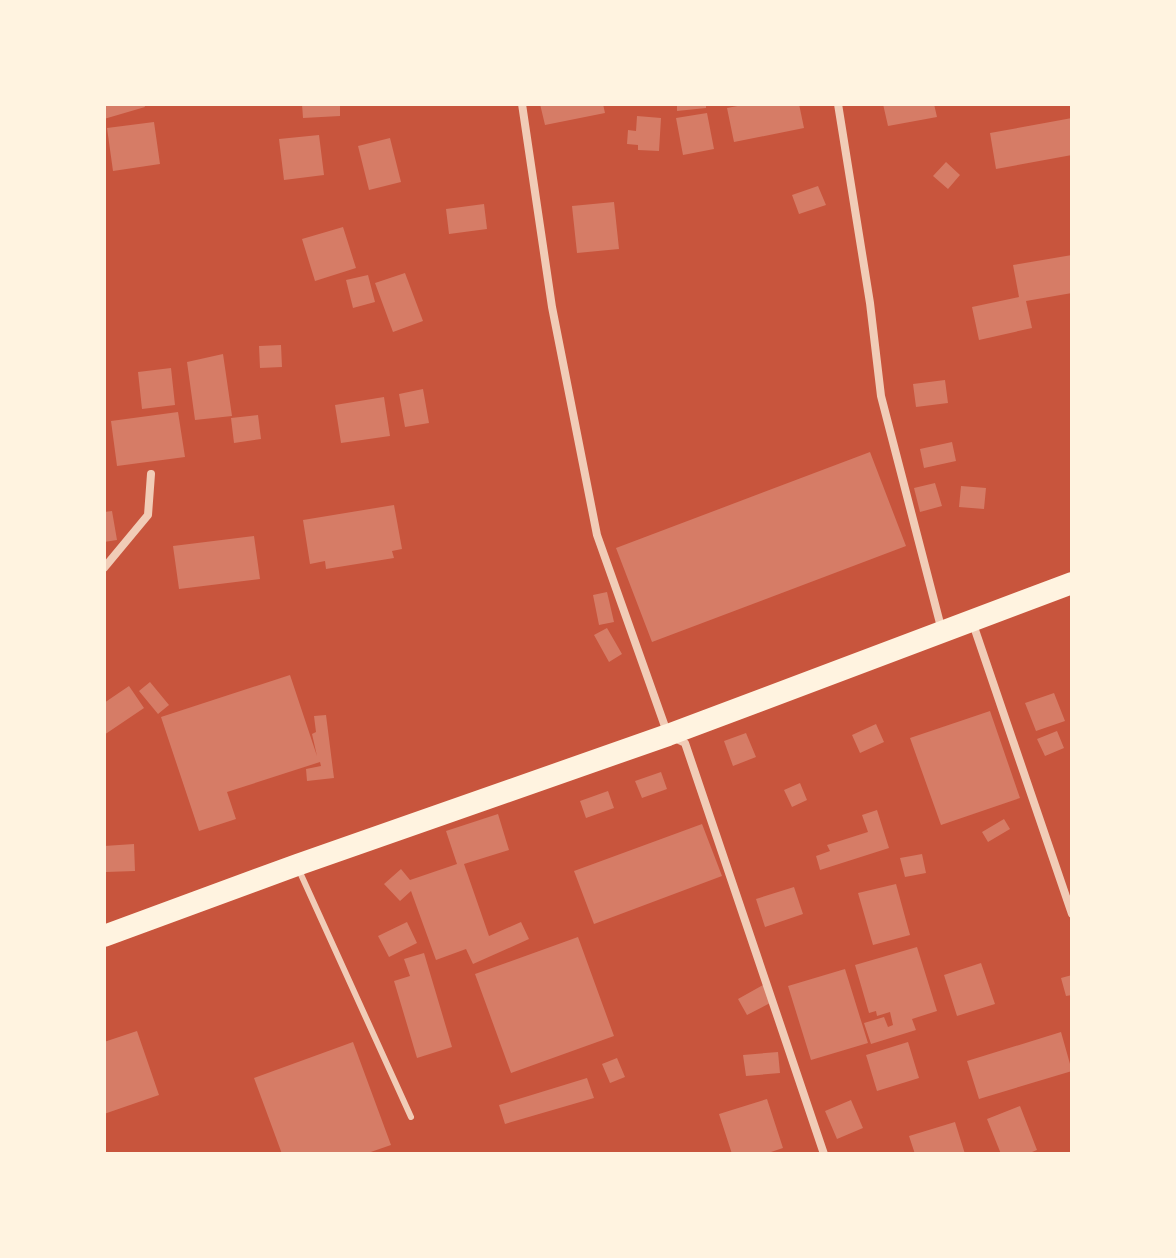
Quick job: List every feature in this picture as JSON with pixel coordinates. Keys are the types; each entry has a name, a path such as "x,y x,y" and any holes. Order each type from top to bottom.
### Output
{"highway":[{"path":"104,936 668,735 1072,583"}],"street":[{"path":"522,104 552,307 597,535 668,735 685,743 824,1154"},
{"path":"838,104 870,303 881,396 942,631"},
{"path":"104,568 148,515 151,474"},
{"path":"972,620 1072,914"}],"lane":[{"path":"297,865 411,1117"}],"building":[{"path":"104,104 144,104 145,107 104,119"},
{"path":"302,104 340,104 340,116 303,118"},
{"path":"540,104 603,104 605,113 545,125"},
{"path":"677,104 706,104 706,108 677,111"},
{"path":"748,104 799,104 804,128 734,142 727,108"},
{"path":"883,104 934,104 937,117 888,126"},
{"path":"707,113 714,149 683,155 676,118"},
{"path":"637,116 661,118 659,151 638,150 638,145 627,144 628,130 636,131"},
{"path":"1072,118 1072,155 996,169 990,133"},
{"path":"154,122 160,164 113,171 107,128"},
{"path":"319,135 324,175 284,180 279,139"},
{"path":"390,138 401,182 369,190 358,146"},
{"path":"946,162 960,175 948,189 933,176"},
{"path":"818,186 826,205 799,214 792,195"},
{"path":"614,202 619,249 577,253 572,206"},
{"path":"484,204 487,229 449,234 446,209"},
{"path":"343,227 356,268 315,281 302,239"},
{"path":"1072,255 1072,293 1026,301 1032,328 979,340 972,307 1019,297 1013,265"},
{"path":"405,273 423,321 393,332 375,283"},
{"path":"368,275 375,302 353,308 346,280"},
{"path":"281,345 282,367 260,368 259,346"},
{"path":"223,354 232,416 195,420 187,362"},
{"path":"171,368 175,405 142,409 138,372"},
{"path":"945,380 948,403 916,407 913,384"},
{"path":"423,389 429,423 405,427 399,394"},
{"path":"384,397 390,436 341,443 335,405"},
{"path":"178,412 185,457 117,466 111,421"},
{"path":"258,415 261,439 234,443 231,418"},
{"path":"952,442 956,461 924,468 920,449"},
{"path":"870,452 906,546 652,642 616,548"},
{"path":"935,483 942,506 920,512 914,488"},
{"path":"961,486 986,488 984,509 959,507"},
{"path":"394,505 402,549 392,551 394,558 326,569 325,561 310,564 303,520"},
{"path":"112,511 117,540 104,542 104,512"},
{"path":"254,536 260,579 179,589 173,546"},
{"path":"607,592 614,622 599,625 593,595"},
{"path":"607,628 622,654 609,662 594,635"},
{"path":"290,675 317,756 312,734 316,732 314,716 326,715 334,778 307,781 306,769 321,766 320,762 227,792 236,819 199,831 161,717"},
{"path":"150,682 169,705 158,714 139,691"},
{"path":"129,686 144,708 104,735 104,703"},
{"path":"1054,693 1065,721 1036,731 1025,703"},
{"path":"990,711 1020,798 941,825 910,738"},
{"path":"876,724 884,742 860,753 852,735"},
{"path":"1057,731 1064,748 1045,756 1037,739"},
{"path":"746,733 756,757 733,766 724,741"},
{"path":"661,772 667,789 642,798 635,781"},
{"path":"800,783 807,800 792,807 784,790"},
{"path":"608,791 614,808 586,818 580,801"},
{"path":"877,810 889,848 820,870 816,856 830,851 827,845 868,832 862,815"},
{"path":"498,814 509,850 464,864 489,936 521,922 529,939 473,964 466,949 436,960 411,891 400,901 384,884 401,869 410,880 457,864 446,831"},
{"path":"1004,819 1010,829 988,842 982,832"},
{"path":"702,824 722,876 594,924 574,871"},
{"path":"134,844 135,871 106,872 104,846"},
{"path":"922,854 926,873 905,877 900,858"},
{"path":"896,884 910,935 873,945 858,893"},
{"path":"794,887 803,914 765,927 756,899"},
{"path":"407,922 417,943 389,957 378,936"},
{"path":"578,937 614,1036 511,1073 475,974"},
{"path":"917,947 937,1011 912,1019 916,1030 871,1044 864,1023 884,1017 888,1027 893,1025 890,1012 877,1016 876,1011 869,1013 855,965"},
{"path":"424,953 452,1047 417,1058 394,981 410,976 404,959"},
{"path":"981,963 995,1004 957,1016 944,975"},
{"path":"845,969 868,1043 811,1060 788,986"},
{"path":"1072,975 1072,995 1066,996 1061,978"},
{"path":"763,985 772,1002 747,1015 738,999"},
{"path":"137,1031 159,1095 104,1114 104,1042"},
{"path":"1061,1032 1072,1071 979,1099 967,1061"},
{"path":"353,1042 391,1145 365,1154 282,1154 254,1078"},
{"path":"908,1042 919,1078 877,1091 866,1055"},
{"path":"778,1052 780,1073 746,1076 743,1055"},
{"path":"617,1058 625,1077 610,1083 602,1064"},
{"path":"587,1078 594,1098 505,1124 499,1105"},
{"path":"767,1099 783,1148 765,1154 732,1154 719,1114"},
{"path":"851,1100 863,1128 837,1139 825,1111"},
{"path":"1020,1106 1037,1150 1027,1154 1001,1154 987,1119"},
{"path":"955,1122 965,1154 915,1154 909,1136"}]}
